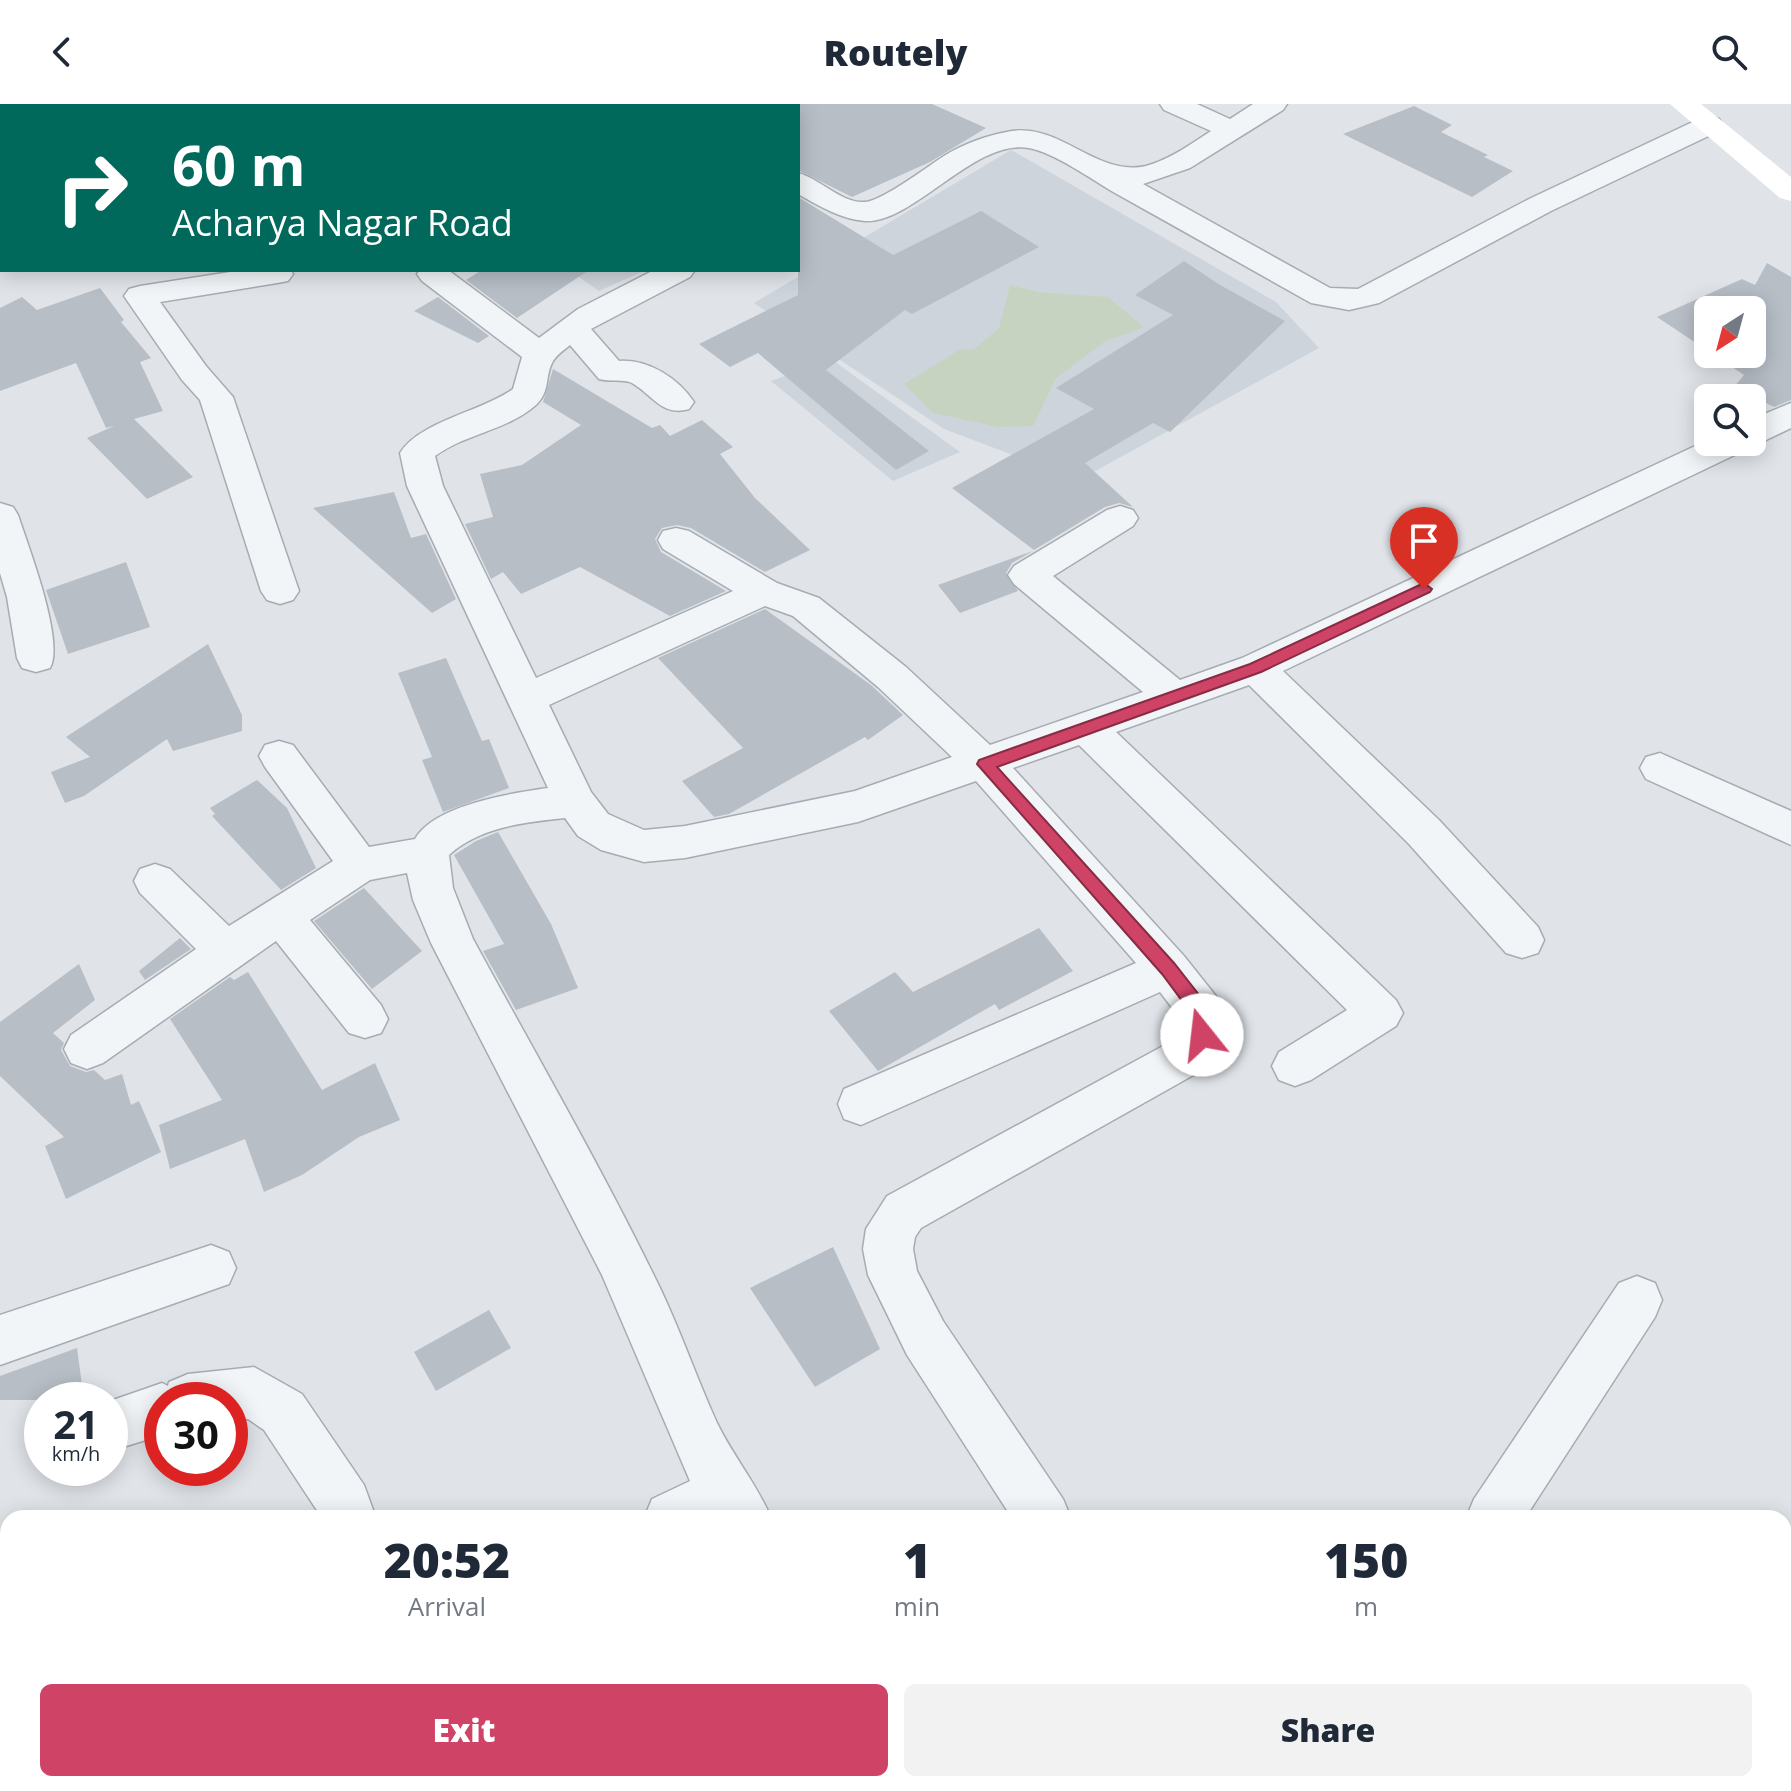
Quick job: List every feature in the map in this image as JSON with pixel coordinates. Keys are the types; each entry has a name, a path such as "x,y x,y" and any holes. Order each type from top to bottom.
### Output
{"main road":[{"path":"1684,104 1714,114 1791,164"},
{"path":"1714,114 1791,192"}],"street":[{"path":"1174,104 1231,130"},
{"path":"1091,167 1113,173 1147,175 1169,167 1273,104"},
{"path":"800,183 853,210 877,209 969,155 1015,139 1033,140 1091,167 1322,296 1349,300 1368,296 1714,114"},
{"path":"800,212 827,199"},
{"path":"276,272 140,296 194,373 216,397 280,591"},
{"path":"675,272 608,304 572,327 540,354 531,368 532,384 528,394 502,412 432,440 417,453 425,486 575,801 593,825 616,838 644,846 685,842 858,806 1256,668 1703,456"},
{"path":"433,274 540,354"},
{"path":"572,327 611,372 636,370 677,402"},
{"path":"1766,426 1791,414"},
{"path":"0,515 26,597 36,658"},
{"path":"1120,518 1027,575 1175,697"},
{"path":"676,540 764,592 806,607 892,677 985,764 1168,969 1207,1019 1202,1035 1190,1054 951,1184 904,1212 891,1229 888,1249 893,1275 925,1338 1039,1510"},
{"path":"525,699 764,592"},
{"path":"1256,668 1424,832 1522,940"},
{"path":"1087,728 1380,1013 1295,1066"},
{"path":"279,756 359,865"},
{"path":"1660,768 1791,829"},
{"path":"575,801 536,803 451,829 435,840 428,853 431,885 453,943 643,1306 689,1420 734,1506 713,1510"},
{"path":"87,1049 226,951 329,888 359,865 428,853"},
{"path":"155,881 226,951"},
{"path":"281,916 365,1019"},
{"path":"861,1104 1168,969"},
{"path":"0,1340 211,1268"},
{"path":"1498,1510 1637,1300"},
{"path":"248,1394 254,1393 283,1412 347,1510"}],"shaded area":[{"path":"1011,150 1276,302 1319,348 1079,480 944,429 754,303"},
{"path":"572,272 642,272 599,291"},
{"path":"831,359 960,452 893,481 771,381"}],"green space":[{"path":"1010,285 1038,292 1108,297 1144,327 1104,342 1056,378 1033,426 998,427 933,413 904,384 959,350 974,349 999,328"}],"building":[{"path":"800,104 932,104 986,128 930,162 852,197 800,171"},
{"path":"1414,106 1452,125 1441,132 1513,171 1472,197 1343,134"},
{"path":"800,198 893,255 981,211 1039,247 912,314 905,310 826,370 929,451 896,470 758,353 730,367 699,344 798,295"},
{"path":"1184,261 1285,321 1170,432 1153,423 1085,463 1133,507 1119,503 1105,507 1034,550 952,488 1094,409 1056,388 1173,315 1135,295"},
{"path":"1767,263 1791,277 1791,400 1774,407 1766,403 1766,384 1736,384 1744,375 1734,368 1766,368 1766,296 1704,296 1742,279 1755,285"},
{"path":"479,272 586,272 517,318 466,280"},
{"path":"100,288 124,320 121,322 151,358 140,362 163,411 134,419 193,477 147,499 87,438 114,426 106,428 76,363 0,391 0,308 22,297 37,310"},
{"path":"438,297 489,336 478,343 414,311"},
{"path":"1694,300 1694,342 1657,317"},
{"path":"553,369 652,428 660,425 670,436 702,420 733,447 720,454 755,498 810,550 765,572 691,528 677,525 662,528 655,539 661,552 726,591 670,616 580,567 521,594 503,572 491,579 465,524 493,517 480,474 522,465 581,425 543,402"},
{"path":"394,492 411,538 426,534 456,599 432,613 313,508"},
{"path":"1033,551 1012,563 1006,573 1018,591 960,613 938,585"},
{"path":"126,562 150,627 68,654 46,590"},
{"path":"765,609 871,685 903,715 868,740 865,737 729,814 714,817 682,781 743,748 658,658"},
{"path":"208,644 242,715 242,731 173,751 167,739 84,796 65,803 51,772 90,757 66,737"},
{"path":"446,658 482,741 489,739 509,788 443,812 422,760 432,757 398,673"},
{"path":"257,780 287,808 316,868 281,890 212,816 215,814 210,808"},
{"path":"498,832 551,924 578,988 516,1010 483,951 504,944 454,855"},
{"path":"364,888 422,951 372,989 314,921"},
{"path":"1039,928 1073,971 999,1010 995,1004 878,1071 829,1011 895,972 913,992"},
{"path":"180,938 191,949 145,980 139,971"},
{"path":"79,964 95,1000 53,1033 64,1043 61,1050 70,1066 86,1072 94,1070 105,1080 122,1074 131,1105 139,1101 161,1152 66,1199 45,1146 64,1137 0,1076 0,1022"},
{"path":"248,972 322,1090 375,1063 400,1120 359,1137 302,1175 264,1192 245,1139 170,1169 159,1125 222,1100 170,1019 230,977 234,980"},
{"path":"833,1247 880,1349 815,1387 750,1288"},
{"path":"489,1310 511,1348 436,1391 414,1352"},
{"path":"77,1348 82,1382 24,1382 24,1400 0,1400 0,1376"}],"route":[{"path":"1202,1035 1207,1019 1168,969 985,764 1256,668 1424,589"}]}
